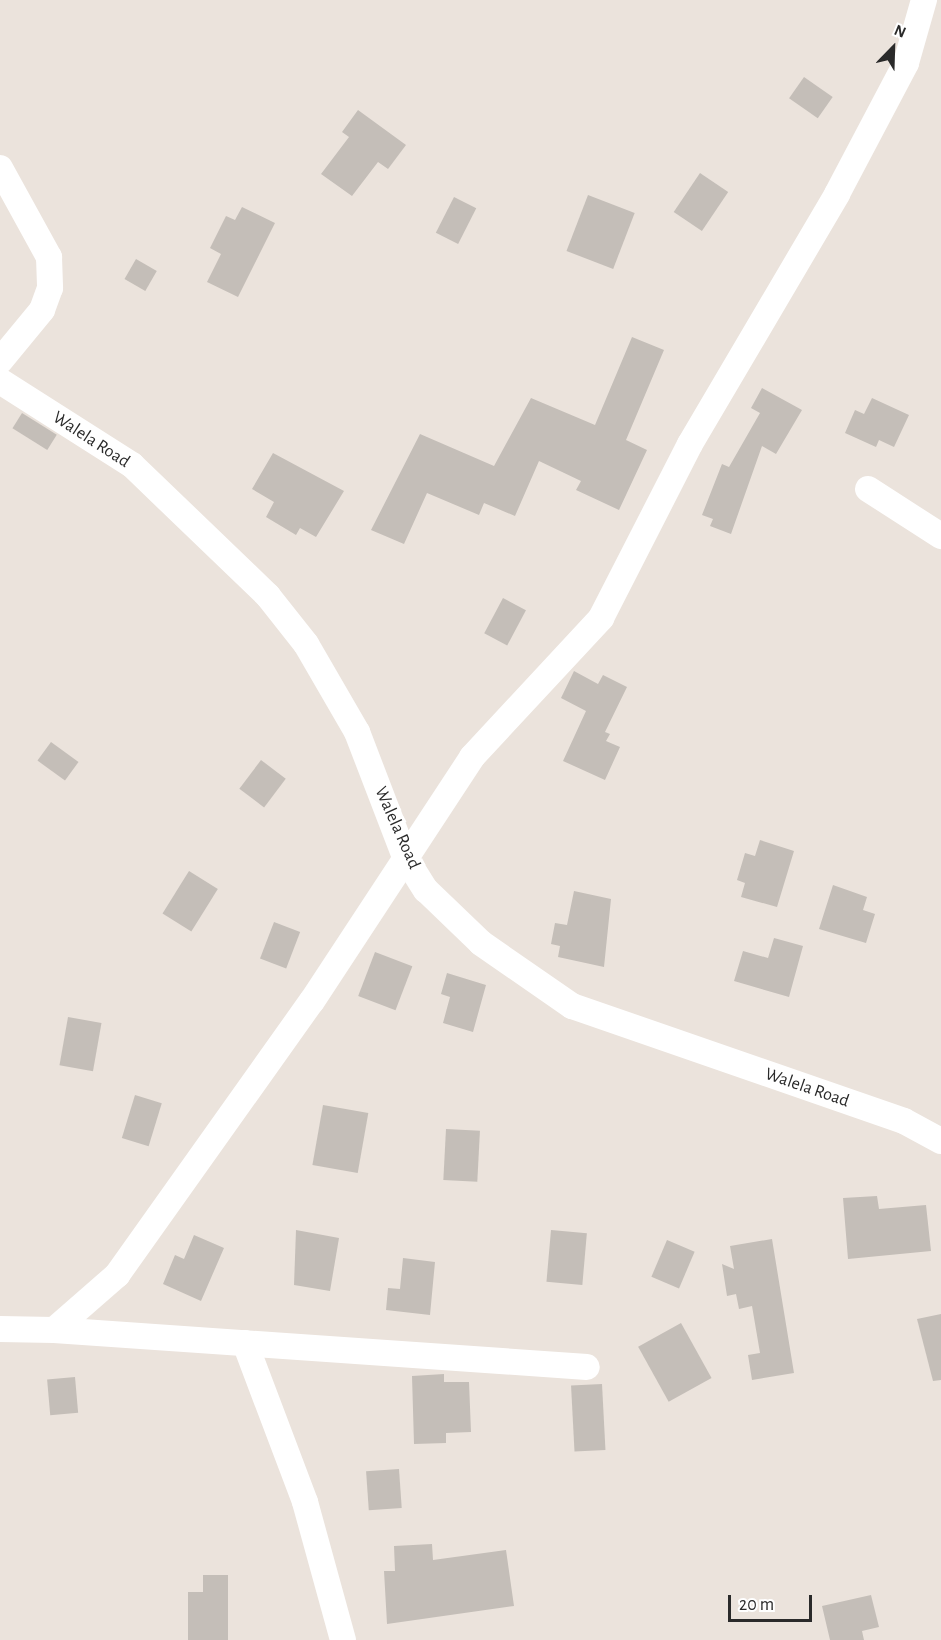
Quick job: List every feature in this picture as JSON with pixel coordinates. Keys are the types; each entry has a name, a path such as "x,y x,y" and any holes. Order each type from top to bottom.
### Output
{"street":[{"path":"54,1330 117,1275 312,1001 472,757 601,618 690,444 848,174 906,63 924,0"},
{"path":"0,168 49,257 50,288 42,310 0,361"},
{"name":"Walela Road","path":"0,381 132,465 268,596 306,644 357,732 405,857 426,890 481,943 572,1006 904,1122 941,1141"},
{"path":"868,489 941,537"},
{"path":"0,1329 54,1330 587,1367"},
{"path":"245,1343 305,1502 343,1640"}],"building":[{"path":"804,77 833,97 818,118 789,98"},
{"path":"358,110 406,145 388,169 378,162 352,196 321,174 349,137 342,132"},
{"path":"700,173 728,192 702,231 674,212"},
{"path":"588,195 635,213 613,269 566,251"},
{"path":"454,197 476,208 458,244 436,233"},
{"path":"242,207 275,223 238,297 207,282 221,254 210,248 226,216 235,220"},
{"path":"136,259 157,271 145,291 124,279"},
{"path":"632,337 664,350 626,440 647,450 619,510 576,490 581,481 539,461 515,516 484,503 479,515 427,493 404,544 371,530 420,434 494,466 531,398 595,425"},
{"path":"762,388 802,410 776,454 762,446 731,534 710,526 713,519 702,515 722,464 729,467 760,413 751,408"},
{"path":"872,398 909,415 894,447 879,440 876,447 845,433 855,410 864,414"},
{"path":"22,413 57,435 47,450 12,428"},
{"path":"273,453 344,491 316,537 300,528 296,535 266,517 274,502 252,489"},
{"path":"503,598 526,610 507,646 484,633"},
{"path":"574,671 598,684 603,675 627,687 605,732 610,734 606,741 620,747 605,780 563,761 586,711 561,698"},
{"path":"51,742 79,762 65,781 37,761"},
{"path":"261,760 286,779 264,807 239,789"},
{"path":"760,840 794,851 777,907 741,897 745,883 737,880 745,853 755,856"},
{"path":"189,871 218,889 191,931 163,913"},
{"path":"833,885 867,897 863,910 875,914 866,943 819,929"},
{"path":"574,891 611,899 604,967 558,957 560,946 551,944 555,923 567,925"},
{"path":"274,922 300,932 286,968 260,958"},
{"path":"774,938 803,946 789,997 734,981 743,951 768,958"},
{"path":"375,952 412,966 395,1010 358,996"},
{"path":"447,973 486,985 473,1032 443,1023 450,997 441,994"},
{"path":"68,1017 101,1023 93,1071 59,1065"},
{"path":"135,1095 162,1103 149,1146 122,1138"},
{"path":"323,1105 368,1113 358,1173 312,1165"},
{"path":"446,1129 480,1131 477,1182 443,1180"},
{"path":"877,1196 879,1209 926,1205 931,1251 848,1259 843,1198"},
{"path":"296,1230 339,1238 330,1291 294,1285"},
{"path":"551,1230 587,1233 582,1285 546,1282"},
{"path":"194,1235 224,1248 201,1301 163,1284 175,1255 184,1259"},
{"path":"772,1239 794,1373 752,1380 748,1355 760,1353 752,1306 739,1309 736,1294 727,1296 722,1264 734,1269 730,1246"},
{"path":"667,1240 695,1252 679,1289 651,1277"},
{"path":"403,1258 435,1262 430,1315 386,1310 388,1288 400,1289"},
{"path":"941,1314 941,1380 933,1381 917,1319"},
{"path":"681,1323 712,1378 669,1402 638,1347"},
{"path":"444,1374 444,1382 469,1382 471,1432 446,1433 446,1443 414,1444 412,1376"},
{"path":"75,1377 78,1413 50,1415 47,1379"},
{"path":"602,1384 605,1450 574,1452 571,1386"},
{"path":"399,1469 402,1508 369,1510 366,1471"},
{"path":"432,1544 433,1560 506,1550 514,1606 387,1624 384,1571 395,1571 394,1546"},
{"path":"203,1575 228,1575 228,1640 188,1640 188,1592 203,1592"},
{"path":"871,1595 879,1627 862,1631 864,1640 830,1640 822,1606"}]}
